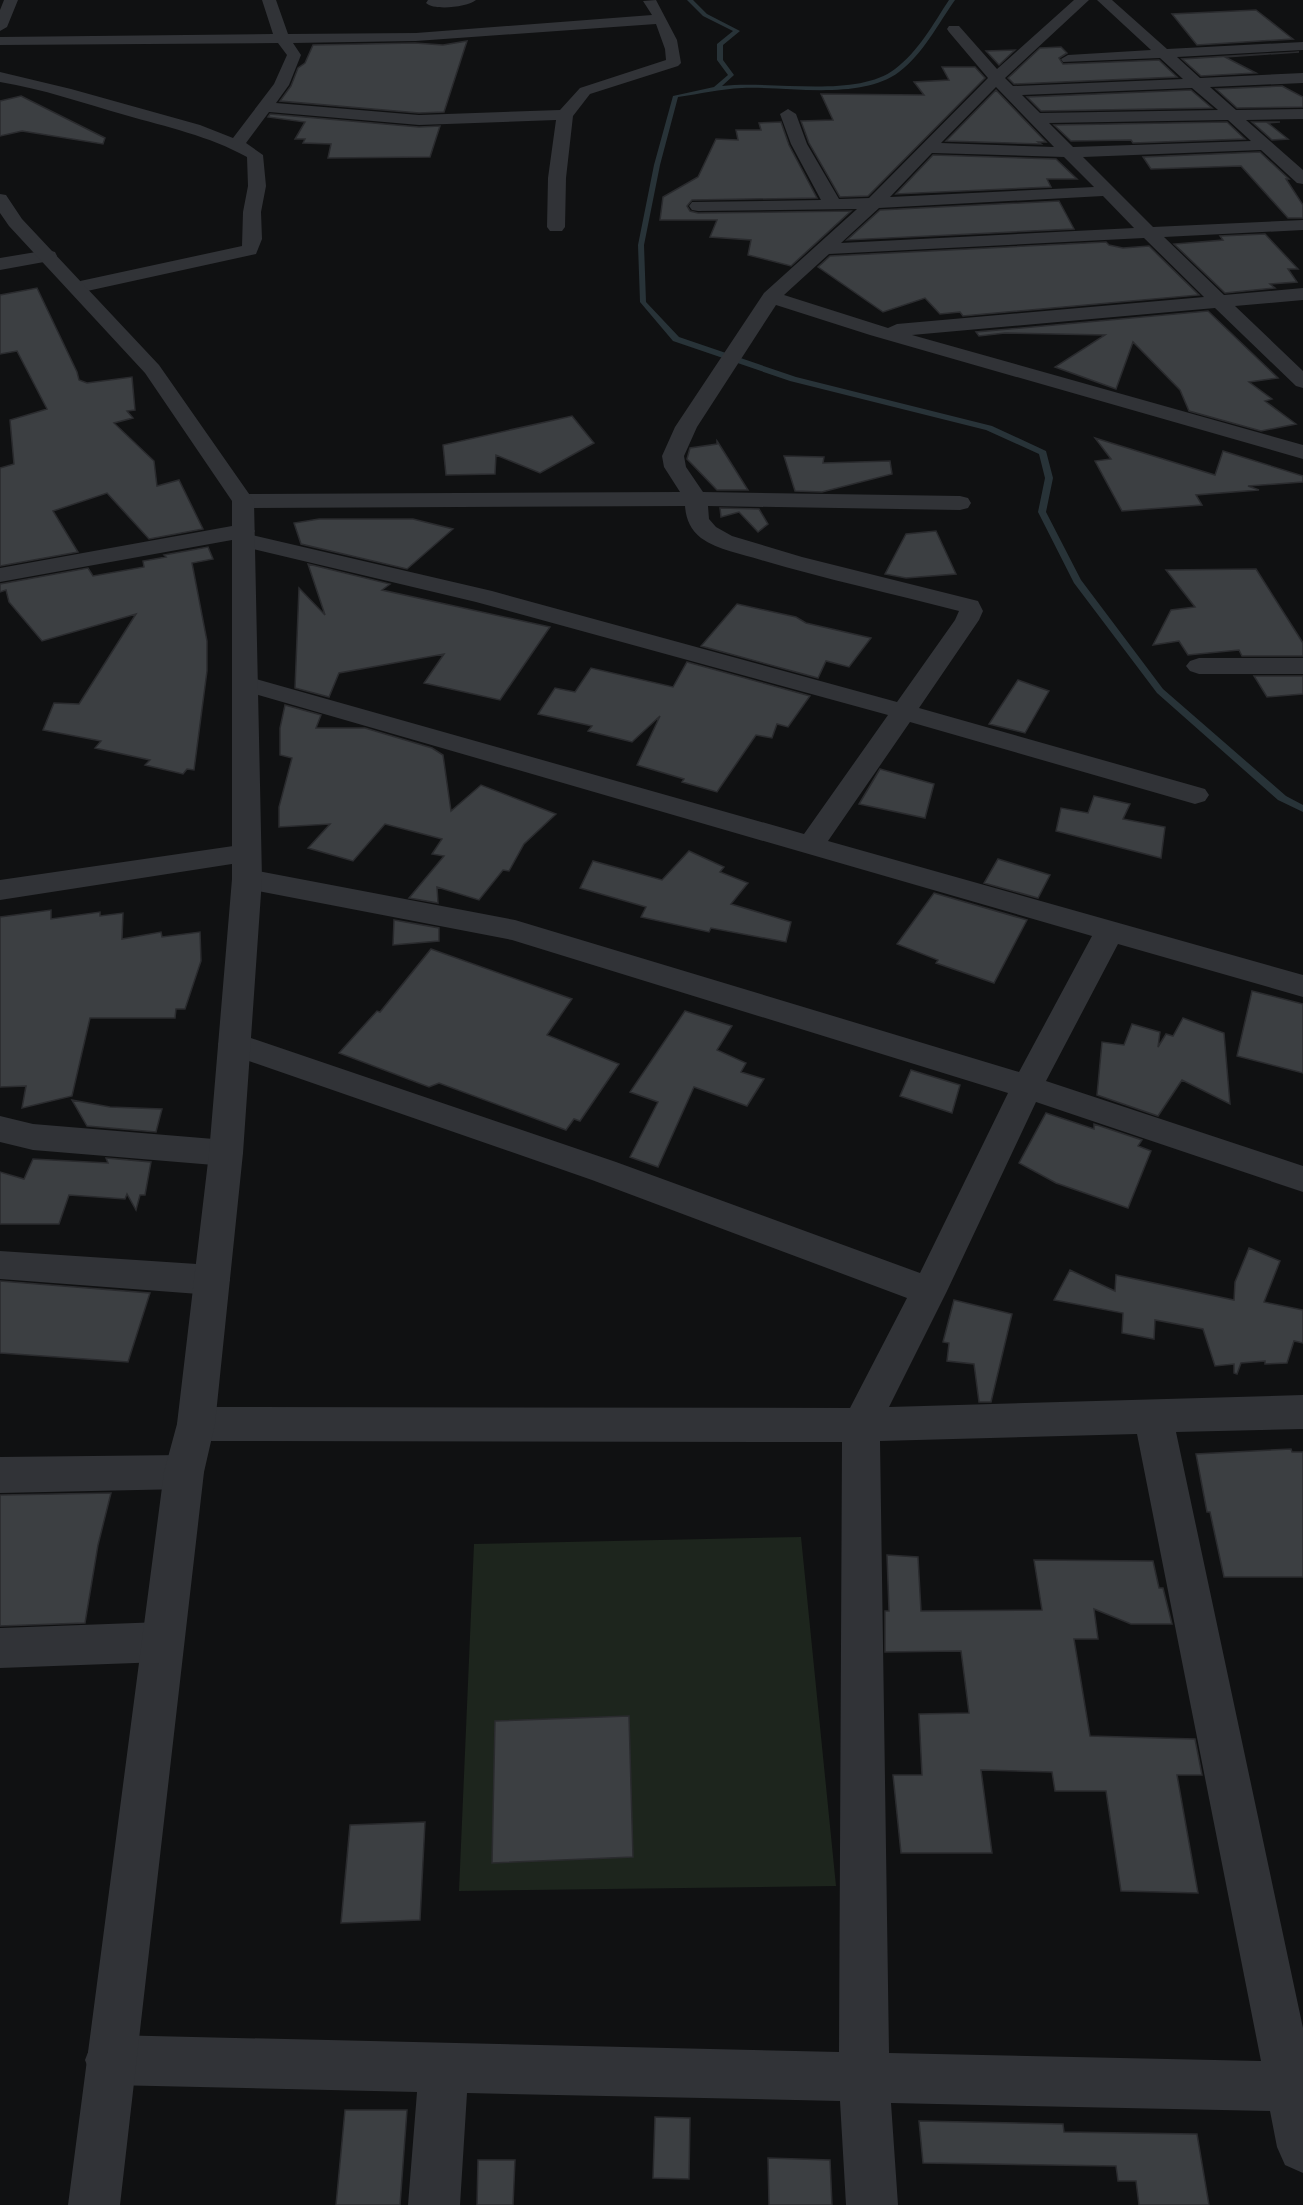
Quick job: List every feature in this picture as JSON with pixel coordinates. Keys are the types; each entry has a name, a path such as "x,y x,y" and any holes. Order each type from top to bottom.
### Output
{"street":[{"path":"0,27 11,0"},
{"path":"237,144 281,85 294,55 282,38 269,0"},
{"path":"433,3 469,0"},
{"path":"556,227 557,178 565,115 585,91 673,63 674,52 661,19 649,0"},
{"path":"811,845 968,620 971,611 969,606 794,562 724,541 708,532 698,520 696,499 675,467 673,456 676,446 771,297 874,203 996,78 1082,0"},
{"path":"1104,0 1303,179"},
{"path":"0,41 416,37 661,19"},
{"path":"954,29 996,78 1148,232 1303,382"},
{"path":"1068,59 1303,46"},
{"path":"0,77 40,84 237,144 255,155 257,186 250,250 78,287"},
{"path":"1011,91 1303,78"},
{"path":"266,107 419,120 565,115"},
{"path":"1037,118 1229,113 1303,114"},
{"path":"788,114 799,144 833,205"},
{"path":"928,148 1071,152 1264,145"},
{"path":"698,206 833,205 1109,191"},
{"path":"0,199 15,222 152,369 243,524 247,684 247,866 226,1152 196,1424 184,1472 94,2205"},
{"path":"822,249 1303,225"},
{"path":"0,264 48,256"},
{"path":"877,331 1303,294"},
{"path":"771,297 877,331 1303,452"},
{"path":"0,575 243,524 696,499 960,503"},
{"path":"243,524 350,563 568,619 1195,795"},
{"path":"1199,666 1303,666"},
{"path":"247,684 1303,986"},
{"path":"0,890 247,866 515,930 1027,1087 1303,1179"},
{"path":"872,2205 864,2077 861,1425 899,1346 929,1291 1027,1087 1110,931"},
{"path":"234,1044 604,1171 929,1291"},
{"path":"0,1129 33,1137 226,1152"},
{"path":"0,1265 212,1280"},
{"path":"196,1424 861,1425 1303,1412"},
{"path":"1153,1416 1297,2087 1303,2147"},
{"path":"0,1475 184,1472"},
{"path":"0,1648 162,1642"},
{"path":"110,2060 1297,2087"},
{"path":"434,2205 444,2068"}],"shaded area":[{"path":"801,1537 836,1886 459,1891 474,1544"}],"building":[{"path":"1256,10 1293,39 1197,45 1172,14"},
{"path":"467,41 444,112 419,113 280,101 291,86 298,68 305,63 313,45 415,43 443,45"},
{"path":"1061,47 1067,53 1059,58 1063,64 1159,60 1177,77 1014,84 1008,78 1040,48"},
{"path":"1015,50 999,65 986,51"},
{"path":"1299,52 1225,57 1256,73 1201,76 1182,59"},
{"path":"942,67 975,67 985,78 868,196 840,197 809,143 801,121 833,120 821,94 924,95 914,82 949,80"},
{"path":"1282,86 1303,97 1303,107 1237,108 1216,89"},
{"path":"996,90 1046,142 1038,142 1041,144 946,141"},
{"path":"1191,90 1212,108 1041,111 1027,97"},
{"path":"21,96 105,138 103,144 22,131 0,136 0,101"},
{"path":"270,114 419,127 440,126 430,157 328,158 331,144 303,143 305,139 295,139 305,122 268,117"},
{"path":"781,122 789,145 817,198 692,200 687,206 690,211 698,213 851,211 791,266 748,255 751,240 710,237 717,220 660,220 663,197 698,177 716,139 738,140 736,130 761,130 759,123"},
{"path":"1227,122 1245,139 1133,143 1131,140 1071,141 1054,125"},
{"path":"1252,122 1280,122 1268,123 1288,139 1272,140"},
{"path":"1260,152 1289,179 1286,179 1303,205 1303,218 1288,218 1241,166 1151,169 1143,157"},
{"path":"933,155 1056,159 1077,179 1047,179 1051,187 896,194"},
{"path":"1059,201 1074,229 847,240 880,210"},
{"path":"1265,234 1298,269 1288,269 1297,282 1270,284 1275,288 1225,293 1174,244 1223,240 1220,236"},
{"path":"1106,242 1109,245 1123,248 1149,246 1199,295 963,316 960,312 940,314 925,298 883,312 818,267 830,256"},
{"path":"37,288 79,380 87,383 132,377 135,410 127,411 133,418 114,423 154,461 157,486 179,480 203,529 149,539 107,493 53,511 78,552 0,566 0,468 14,464 10,420 47,409 17,351 0,354 0,295"},
{"path":"1208,311 1278,378 1249,382 1272,399 1265,401 1296,424 1261,431 1189,411 1180,390 1133,342 1116,389 1055,367 1105,335 1005,333 979,336 976,332"},
{"path":"572,416 594,443 540,473 496,455 495,474 446,475 443,445"},
{"path":"1095,438 1215,475 1223,451 1303,476 1303,482 1248,486 1259,490 1196,495 1202,505 1122,511 1095,461 1111,459"},
{"path":"717,441 748,490 717,490 687,459 690,448 717,444"},
{"path":"784,456 824,457 823,463 890,461 892,474 822,492 795,491"},
{"path":"720,508 759,509 768,524 758,532 739,512 721,517"},
{"path":"319,519 413,519 453,529 407,569 301,544 294,523"},
{"path":"936,531 956,574 906,578 885,574 906,534"},
{"path":"208,547 213,559 192,563 207,641 207,671 194,770 187,769 183,774 145,765 150,760 95,748 101,741 43,730 54,703 79,704 136,614 42,641 9,602 6,590 0,592 0,584 88,568 93,576 144,567 143,561"},
{"path":"308,564 390,584 382,590 550,627 500,700 424,683 444,654 339,673 329,697 295,688 299,588 325,615"},
{"path":"1256,569 1303,643 1303,656 1242,656 1239,650 1188,655 1179,641 1153,645 1171,610 1195,607 1166,570"},
{"path":"737,604 796,617 806,623 871,638 849,667 826,661 818,678 701,646"},
{"path":"687,662 810,696 788,727 777,724 772,738 756,735 717,792 637,765 660,716 632,742 588,731 592,726 538,714 555,688 575,692 591,668 673,687"},
{"path":"1254,676 1303,676 1303,694 1267,697"},
{"path":"1018,680 1049,691 1025,733 989,724"},
{"path":"285,705 321,715 316,728 365,728 432,748 443,755 451,811 481,785 556,814 524,844 509,871 503,870 479,900 437,887 438,903 409,898 444,856 432,854 442,839 385,824 353,861 308,848 330,824 279,827 279,807 292,758 280,755 280,728"},
{"path":"880,769 934,784 925,818 859,804"},
{"path":"1094,796 1130,804 1123,819 1165,827 1161,858 1056,831 1061,808 1088,813"},
{"path":"689,851 724,867 720,872 748,883 731,904 791,922 786,942 711,928 709,932 641,917 646,907 580,888 593,861 662,880"},
{"path":"998,859 1050,875 1038,898 984,883"},
{"path":"934,893 1027,920 994,983 936,963 938,960 897,944"},
{"path":"51,910 51,919 100,912 100,916 123,913 122,939 161,932 162,937 200,932 201,961 185,1009 176,1009 175,1018 90,1018 72,1096 22,1108 26,1086 0,1087 0,917"},
{"path":"394,920 439,928 439,941 393,945"},
{"path":"431,949 572,999 547,1035 619,1064 580,1121 574,1119 566,1130 439,1083 429,1087 339,1053 377,1011 380,1012"},
{"path":"1252,991 1303,1004 1303,1073 1237,1056"},
{"path":"685,1011 732,1026 717,1050 746,1063 741,1072 764,1079 747,1106 694,1087 658,1167 630,1157 658,1102 630,1092"},
{"path":"1183,1018 1224,1033 1230,1104 1182,1080 1158,1116 1097,1095 1102,1042 1124,1045 1132,1024 1160,1032 1158,1047 1166,1034 1173,1036"},
{"path":"911,1070 960,1085 952,1113 900,1096"},
{"path":"72,1100 110,1107 162,1109 156,1132 87,1126"},
{"path":"1046,1113 1094,1129 1094,1124 1142,1140 1138,1146 1151,1151 1128,1208 1056,1183 1019,1163"},
{"path":"106,1158 151,1162 145,1195 140,1195 136,1210 127,1194 125,1199 69,1195 59,1224 0,1224 0,1172 24,1179 33,1159 108,1163"},
{"path":"1249,1248 1280,1261 1264,1302 1303,1310 1303,1343 1294,1341 1287,1363 1265,1364 1265,1361 1241,1363 1237,1374 1234,1373 1234,1364 1215,1366 1203,1329 1155,1320 1154,1339 1122,1333 1123,1313 1054,1300 1070,1270 1115,1291 1116,1275 1234,1300 1235,1282"},
{"path":"0,1281 150,1293 128,1362 0,1353"},
{"path":"954,1300 1012,1314 991,1402 979,1402 974,1364 947,1361 949,1343 943,1342"},
{"path":"1291,1449 1292,1452 1303,1452 1303,1577 1224,1577 1210,1512 1207,1512 1196,1454"},
{"path":"111,1493 98,1545 85,1623 0,1626 0,1495"},
{"path":"887,1555 918,1557 921,1611 1042,1610 1034,1560 1153,1561 1159,1588 1163,1588 1172,1624 1131,1624 1094,1609 1098,1639 1074,1639 1090,1736 1195,1739 1202,1775 1177,1775 1198,1893 1121,1891 1106,1791 1055,1791 1052,1772 981,1770 992,1853 901,1853 893,1775 922,1775 919,1714 969,1713 961,1651 885,1652 885,1611 889,1611"},
{"path":"629,1716 633,1857 492,1863 495,1721"},
{"path":"425,1822 420,1920 341,1923 350,1825"},
{"path":"345,2110 407,2110 400,2205 336,2205"},
{"path":"655,2117 690,2118 689,2179 653,2178"},
{"path":"919,2121 1063,2124 1064,2132 1197,2134 1209,2205 1139,2205 1136,2181 1118,2181 1116,2166 923,2163"},
{"path":"768,2158 830,2160 832,2205 769,2205"},
{"path":"478,2160 515,2160 513,2205 477,2205"}],"waterway":[{"path":"690,0 705,15 737,31 720,44 720,60 731,75 716,89"},
{"path":"716,89 756,85 855,86 887,77 915,53 952,0"},
{"path":"716,89 676,96 657,165 641,245 643,302 676,339 793,379 989,428 1043,453 1049,478 1042,512 1077,581 1160,691 1282,798 1303,809"}]}
